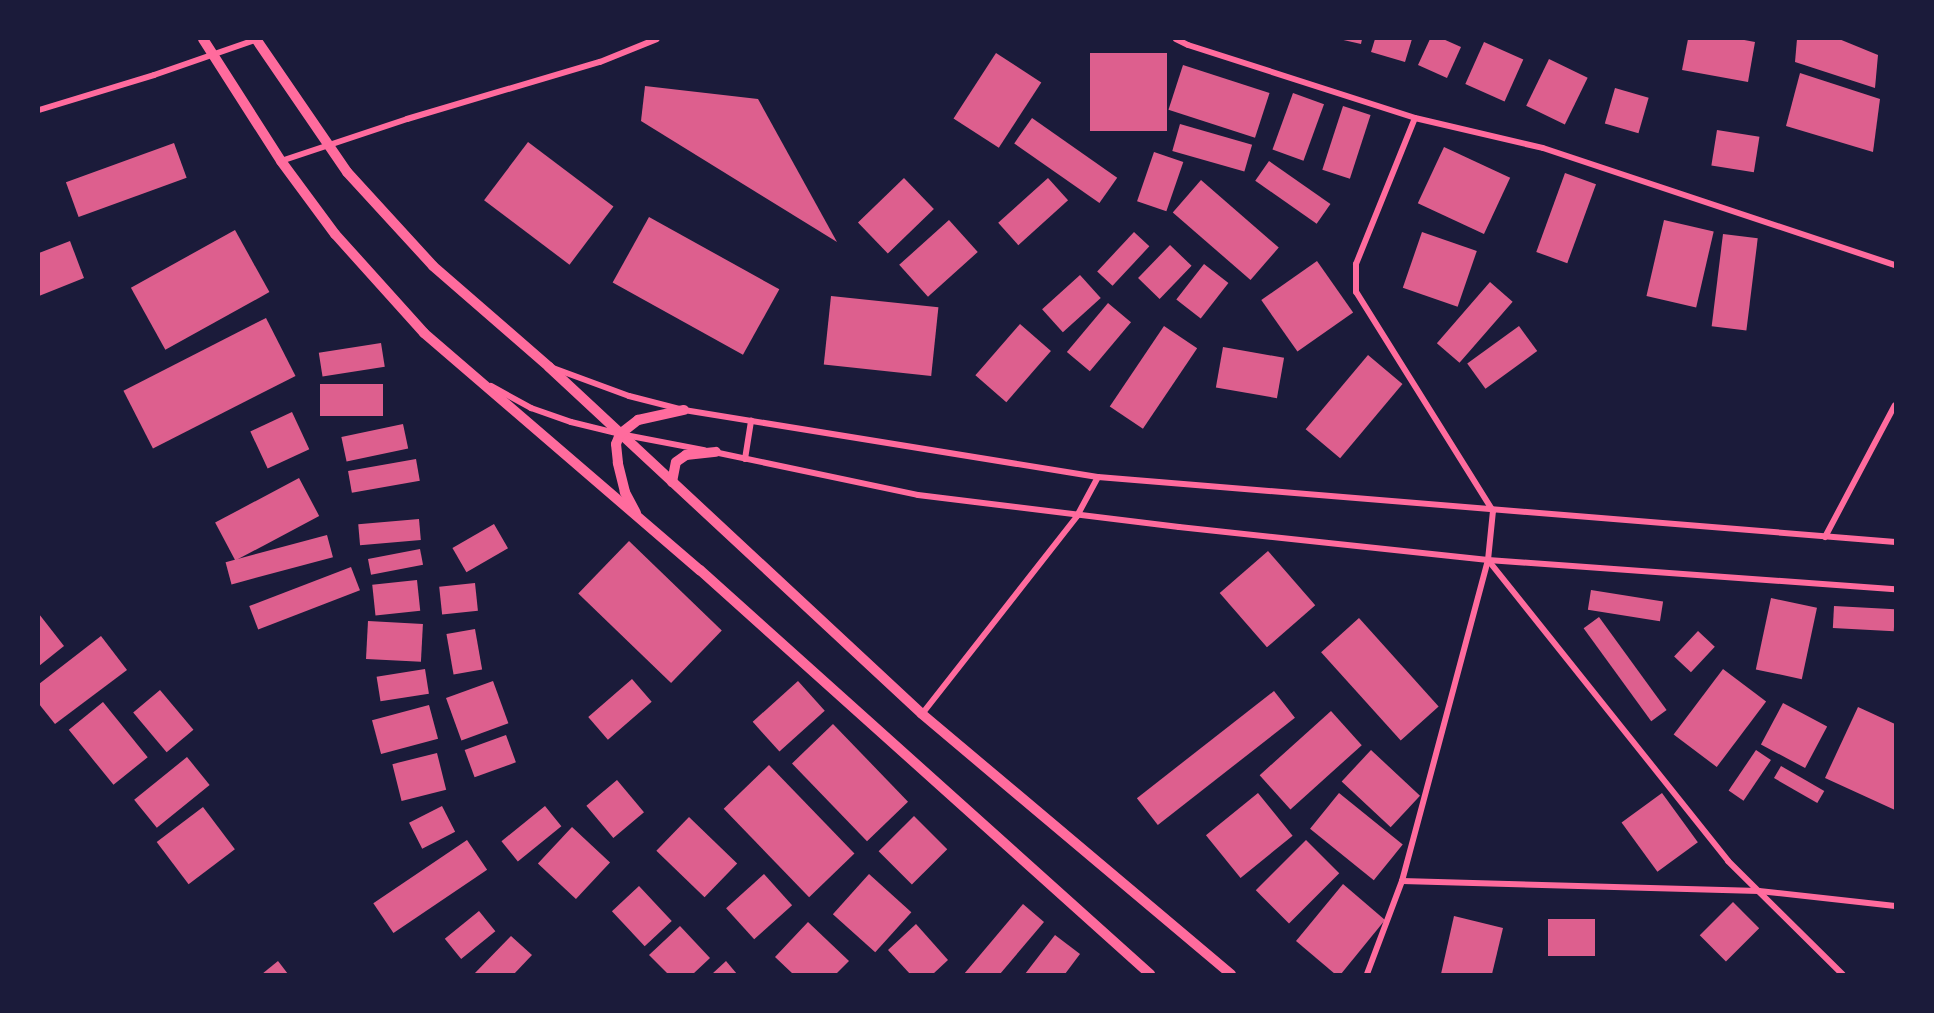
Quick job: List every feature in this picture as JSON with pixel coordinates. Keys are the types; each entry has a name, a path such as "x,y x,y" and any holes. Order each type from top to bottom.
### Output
{"street":[{"path":"203,39 281,161 335,234 424,333 639,519 1150,974"},
{"path":"39,110 154,75 257,39 347,172 433,266 549,366 922,714 1231,974"},
{"path":"281,161 600,62 657,39"},
{"path":"1176,39 1188,45 1415,118 1543,148 1895,265"},
{"path":"1367,974 1402,881 1488,560 1493,511 1356,292 1356,264 1415,118"},
{"path":"549,366 629,396 684,410 1098,477 1895,542"},
{"path":"479,379 531,408 571,422 918,495 1077,516 1488,560 1895,589"},
{"path":"1825,537 1895,405"},
{"path":"639,519 625,492 618,463 616,444 620,434 638,420 684,410"},
{"path":"745,459 751,420"},
{"path":"672,482 676,462 686,454 716,452"},
{"path":"922,714 1077,516 1098,477"},
{"path":"1488,560 1720,852 1842,974"},
{"path":"1402,881 1759,891 1895,906"}],"building":[{"path":"1339,39 1362,39 1361,44"},
{"path":"1375,39 1412,39 1405,62 1371,52"},
{"path":"1430,39 1443,39 1461,47 1447,78 1418,65"},
{"path":"1688,39 1739,39 1755,42 1748,82 1682,70"},
{"path":"1797,39 1839,39 1878,55 1875,88 1795,62"},
{"path":"1484,42 1523,59 1505,102 1465,84"},
{"path":"996,53 1041,82 999,148 954,118"},
{"path":"1090,53 1167,53 1167,131 1090,131"},
{"path":"1549,59 1588,78 1565,125 1526,106"},
{"path":"1183,65 1270,93 1255,138 1168,110"},
{"path":"1800,73 1880,99 1873,152 1786,126"},
{"path":"645,86 758,99 837,242 641,121"},
{"path":"1615,88 1649,98 1638,133 1605,124"},
{"path":"1293,93 1324,104 1303,161 1272,149"},
{"path":"1343,106 1371,115 1350,179 1322,170"},
{"path":"1032,118 1117,178 1099,203 1014,143"},
{"path":"1180,124 1252,145 1244,172 1172,151"},
{"path":"1717,130 1759,137 1754,172 1711,166"},
{"path":"528,142 613,206 570,265 484,200"},
{"path":"174,143 187,178 79,217 66,182"},
{"path":"1444,147 1510,178 1484,234 1418,203"},
{"path":"1154,152 1183,162 1166,211 1137,201"},
{"path":"1269,161 1330,204 1317,224 1255,181"},
{"path":"1565,173 1596,184 1567,263 1536,252"},
{"path":"904,178 934,209 888,253 858,222"},
{"path":"1048,178 1068,200 1018,245 998,223"},
{"path":"1201,180 1279,248 1251,280 1173,212"},
{"path":"649,217 779,289 743,355 613,283"},
{"path":"949,220 978,252 928,297 899,265"},
{"path":"1664,220 1714,231 1696,307 1646,296"},
{"path":"235,230 269,292 165,350 131,288"},
{"path":"1134,232 1149,246 1113,286 1097,271"},
{"path":"1422,232 1477,251 1458,307 1403,288"},
{"path":"1723,234 1758,238 1746,331 1712,326"},
{"path":"70,241 84,278 39,296 39,253"},
{"path":"1170,245 1192,266 1160,299 1138,278"},
{"path":"1317,261 1353,313 1297,352 1261,300"},
{"path":"1204,264 1228,283 1201,319 1176,299"},
{"path":"1080,275 1101,298 1063,332 1042,309"},
{"path":"1490,282 1513,302 1460,363 1437,343"},
{"path":"831,296 938,307 931,376 824,365"},
{"path":"1108,303 1131,322 1090,371 1067,352"},
{"path":"266,318 296,376 153,449 123,391"},
{"path":"1020,324 1051,351 1006,402 975,375"},
{"path":"1164,326 1197,348 1143,429 1110,406"},
{"path":"1519,326 1537,351 1485,389 1467,364"},
{"path":"381,343 385,367 323,377 319,353"},
{"path":"1223,347 1284,358 1277,398 1216,387"},
{"path":"1368,355 1402,384 1340,458 1306,429"},
{"path":"320,384 383,384 383,416 320,416"},
{"path":"292,412 309,449 268,469 250,431"},
{"path":"403,424 408,448 347,462 341,437"},
{"path":"416,459 420,481 352,493 348,471"},
{"path":"299,478 319,516 235,561 215,523"},
{"path":"419,519 421,540 360,545 358,524"},
{"path":"494,524 508,548 466,572 452,548"},
{"path":"327,535 333,557 232,584 226,562"},
{"path":"629,541 722,631 671,683 578,594"},
{"path":"420,549 423,565 371,575 368,559"},
{"path":"1268,551 1315,605 1267,647 1220,593"},
{"path":"351,567 360,590 258,629 249,606"},
{"path":"417,580 420,611 375,616 372,585"},
{"path":"475,583 478,611 442,615 439,587"},
{"path":"1591,590 1663,601 1660,621 1588,610"},
{"path":"1771,598 1817,608 1802,679 1756,669"},
{"path":"1834,606 1895,609 1894,631 1833,628"},
{"path":"39,614 64,646 39,666"},
{"path":"1599,617 1667,710 1651,721 1584,628"},
{"path":"1359,618 1439,706 1401,741 1321,652"},
{"path":"368,621 423,624 421,662 366,659"},
{"path":"475,629 482,669 454,674 446,634"},
{"path":"1698,631 1715,647 1691,672 1674,657"},
{"path":"101,636 127,670 55,724 39,704 39,684"},
{"path":"425,669 429,694 381,701 377,677"},
{"path":"1723,669 1766,701 1717,767 1674,734"},
{"path":"632,679 652,702 608,740 588,717"},
{"path":"493,681 508,723 461,740 446,698"},
{"path":"798,681 825,711 779,752 753,722"},
{"path":"160,690 193,730 167,752 133,712"},
{"path":"1274,691 1295,718 1158,825 1137,798"},
{"path":"103,702 148,757 113,785 69,730"},
{"path":"1783,703 1827,726 1805,768 1761,744"},
{"path":"429,705 438,739 381,754 372,720"},
{"path":"1858,707 1895,724 1895,810 1825,778"},
{"path":"1331,711 1362,745 1290,809 1260,775"},
{"path":"833,724 908,802 867,841 792,764"},
{"path":"506,735 516,762 475,777 465,750"},
{"path":"1371,750 1420,796 1391,827 1342,781"},
{"path":"1756,750 1771,760 1744,801 1729,791"},
{"path":"437,753 446,790 402,801 392,764"},
{"path":"187,757 210,785 157,828 134,800"},
{"path":"769,765 854,853 809,897 724,809"},
{"path":"1781,766 1824,791 1817,803 1774,778"},
{"path":"617,780 644,812 613,838 586,806"},
{"path":"1258,793 1293,836 1241,878 1206,835"},
{"path":"1339,793 1403,845 1374,880 1310,829"},
{"path":"1662,793 1698,842 1657,872 1622,822"},
{"path":"442,806 455,832 422,849 409,823"},
{"path":"545,806 561,826 518,861 501,841"},
{"path":"203,807 235,849 189,884 157,842"},
{"path":"914,816 947,849 912,885 879,851"},
{"path":"689,817 737,864 705,897 656,851"},
{"path":"572,827 610,862 576,899 538,864"},
{"path":"467,840 487,870 393,933 373,903"},
{"path":"1306,840 1339,873 1289,923 1256,890"},
{"path":"764,874 792,905 754,939 726,908"},
{"path":"869,874 911,912 875,952 833,914"},
{"path":"1343,884 1385,920 1341,974 1335,974 1296,941"},
{"path":"639,886 672,921 645,946 612,911"},
{"path":"1733,902 1759,928 1726,961 1700,935"},
{"path":"1023,904 1044,922 1000,974 964,974"},
{"path":"479,911 495,931 461,959 445,939"},
{"path":"1454,916 1503,928 1492,974 1441,974"},
{"path":"1548,919 1595,919 1595,956 1548,956"},
{"path":"808,922 849,961 836,974 793,974 775,957"},
{"path":"916,924 948,960 933,974 910,974 888,950"},
{"path":"680,926 710,958 693,974 668,974 649,955"},
{"path":"1055,935 1080,954 1065,974 1025,974"},
{"path":"511,936 532,955 514,974 474,974"},
{"path":"278,961 288,974 262,974"},
{"path":"726,961 737,974 712,974"}]}
